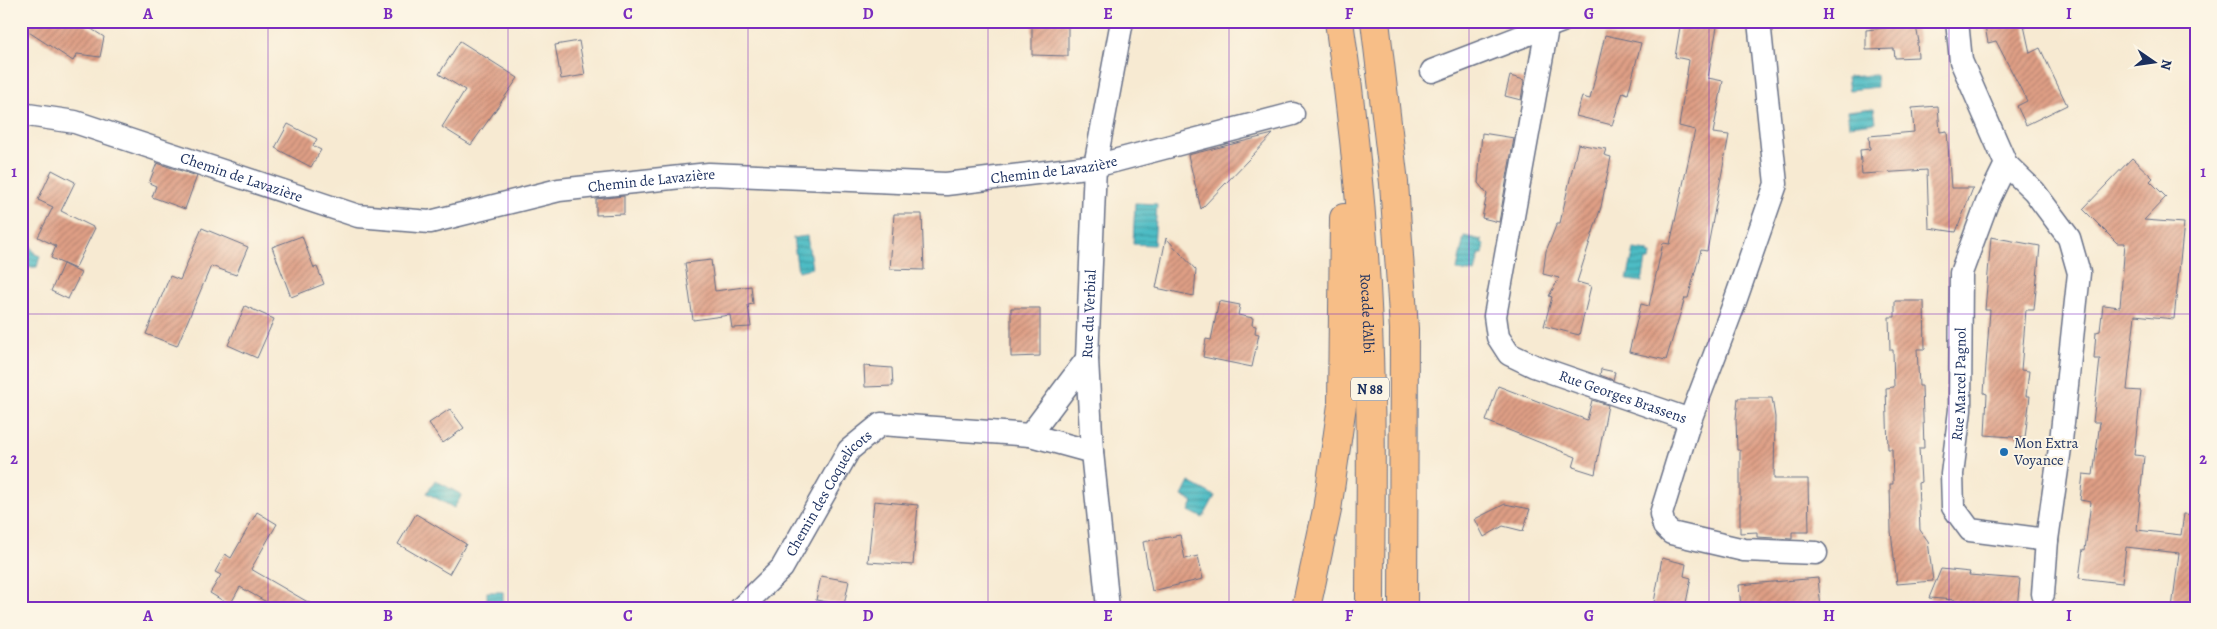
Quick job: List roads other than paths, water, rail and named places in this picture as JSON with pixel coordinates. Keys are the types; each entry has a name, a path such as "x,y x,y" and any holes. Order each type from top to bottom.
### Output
{"highway":[{"name":"Rocade d'Albi","path":"1339,21 1357,171 1366,293 1370,394 1370,608"},
{"name":"N 88","path":"1375,21 1394,183 1404,329 1403,608"},
{"path":"1306,608 1327,510 1342,405 1343,222 1357,171"},
{"path":"1404,329 1418,608"}],"street":[{"name":"Rue du Verbial","path":"1108,608 1092,452 1087,359 1095,166 1122,21"},
{"name":"Rue Georges Brassens","path":"1555,24 1495,316 1498,337 1509,354 1534,366 1690,420 1733,307 1776,184 1759,21"},
{"path":"1957,21 1961,61 2006,164 2034,191 2069,238 2079,273 2061,441 2047,540 2043,594"},
{"path":"1432,71 1555,24"},
{"name":"Chemin de Lavazière","path":"21,114 75,122 358,216 430,222 560,190 710,174 946,184 1095,166 1293,114"},
{"name":"Rue Marcel Pagnol","path":"2006,164 1987,203 1961,273 1960,410 1952,474 1953,507 1970,530 2047,540"},
{"path":"1030,435 1087,359"},
{"path":"1690,420 1661,514 1664,526 1671,533 1744,550 1816,553"},
{"name":"Chemin des Coquelicots","path":"741,608 782,568 849,450 881,424 1030,435 1092,452"}],"water":[{"path":"1876,75 1877,87 1849,90 1847,77"},
{"path":"1874,108 1876,122 1849,125 1847,111"},
{"path":"1135,203 1157,204 1154,245 1133,244"},
{"path":"807,236 812,268 798,271 793,238"},
{"path":"1464,236 1482,240 1481,243 1485,244 1483,254 1479,254 1475,273 1457,270"},
{"path":"21,241 29,243 35,254 40,256 37,267 21,268"},
{"path":"1634,249 1648,251 1648,254 1651,254 1650,260 1646,260 1642,282 1627,280"},
{"path":"435,480 462,495 454,508 427,493"},
{"path":"1189,482 1215,496 1203,518 1189,511 1193,502 1182,496"},
{"path":"487,592 503,592 503,608 487,608"}],"place":[{"name":"Mon Extra Voyance","path":"2004,452"}]}
